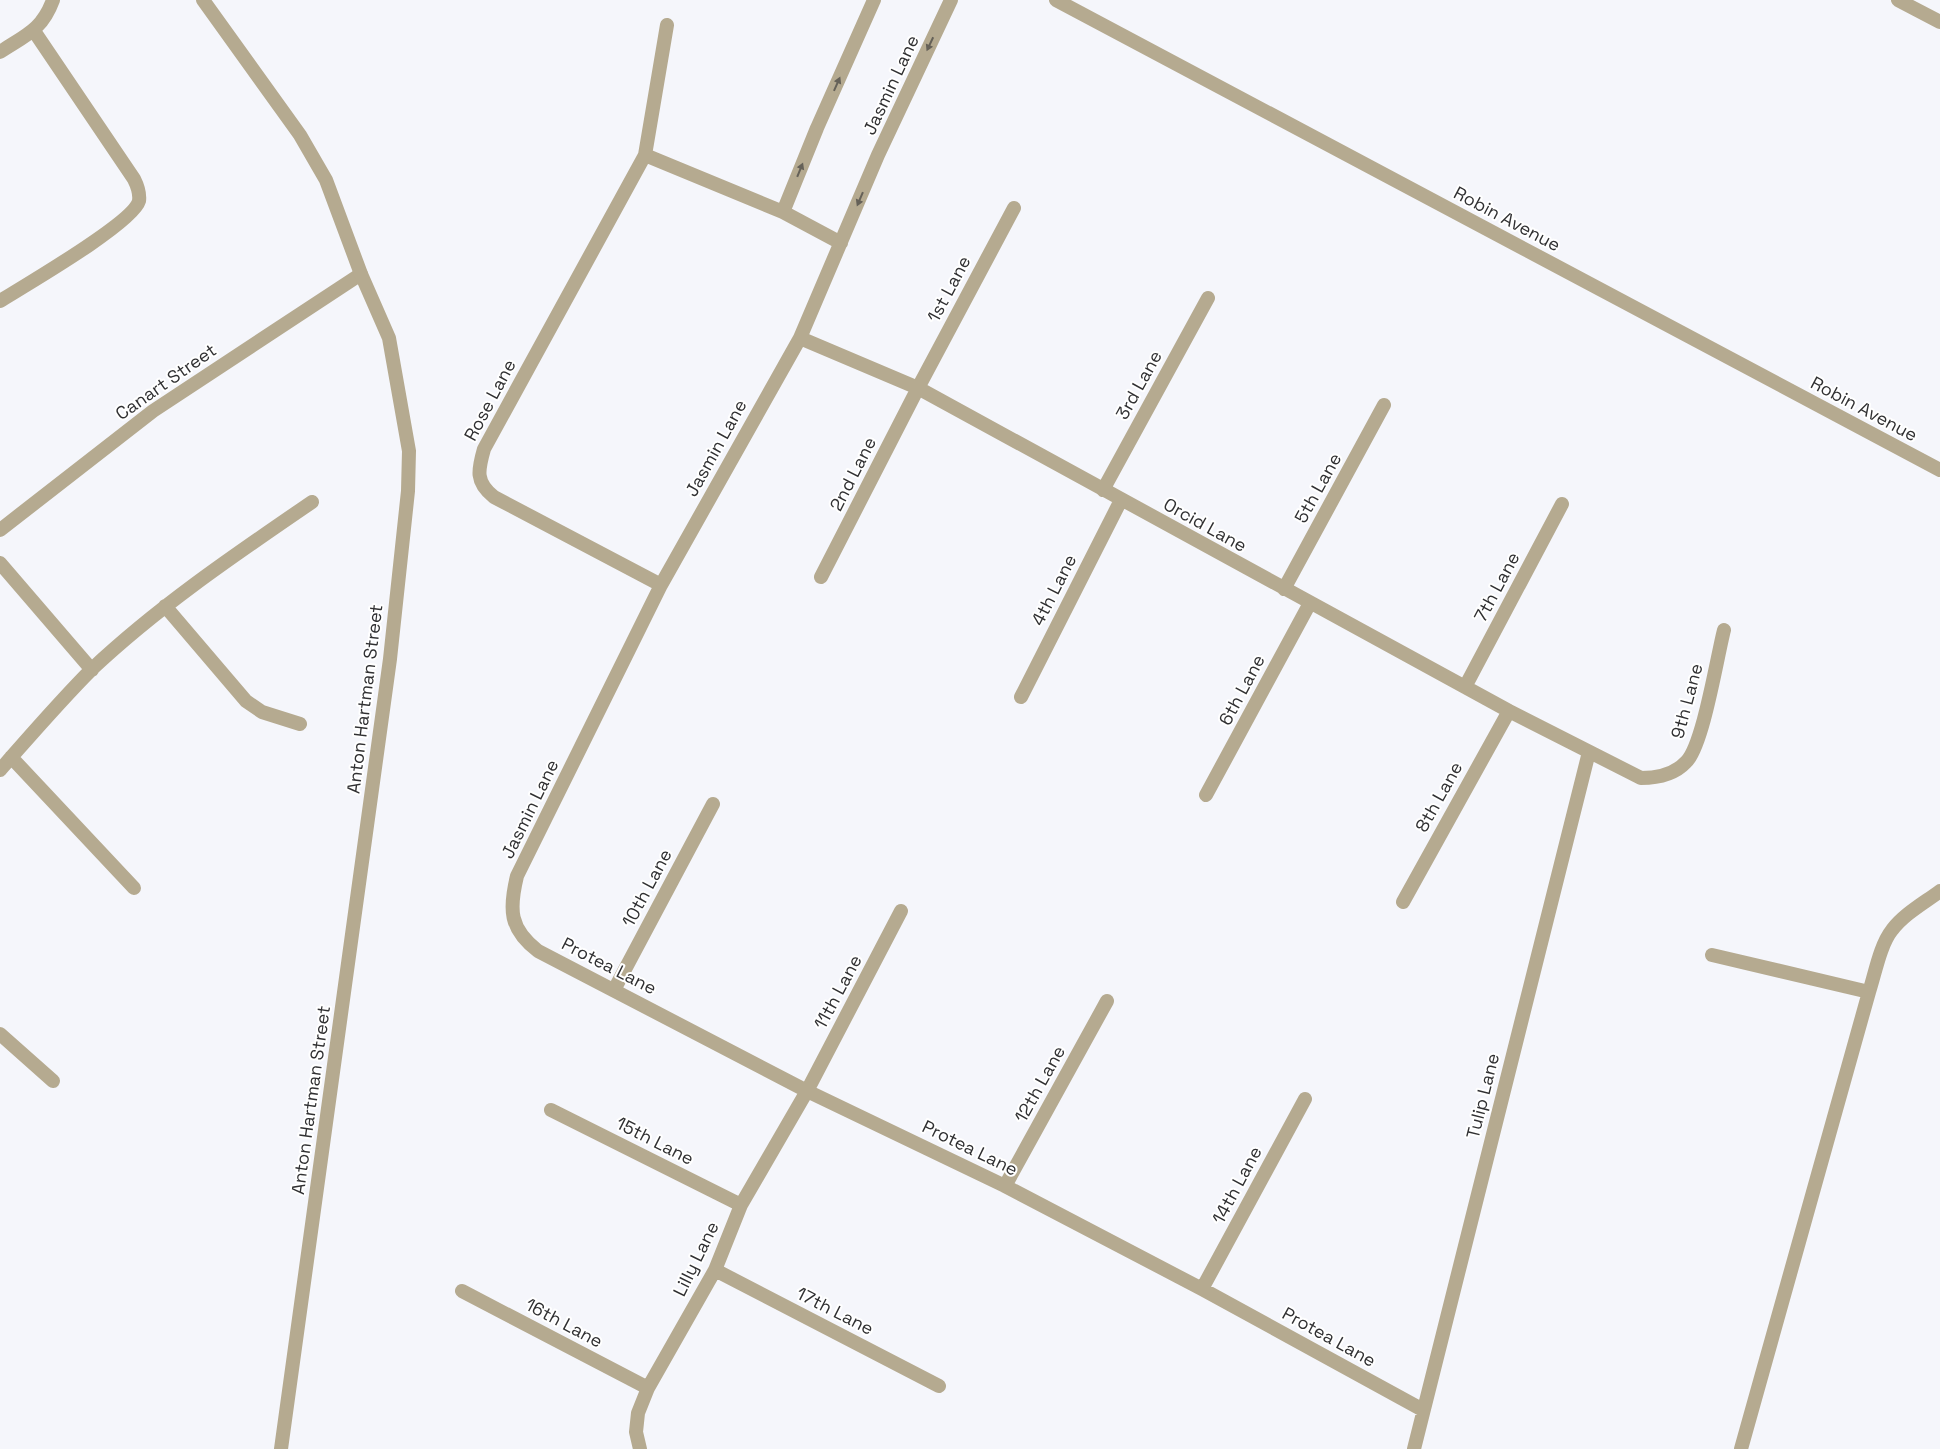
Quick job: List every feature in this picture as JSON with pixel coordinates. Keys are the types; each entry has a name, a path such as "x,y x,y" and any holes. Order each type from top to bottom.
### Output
{"street":[{"path":"0,52 34,31 47,16 53,0"},
{"name":"Anton Hartman Street","path":"203,0 300,135 326,180 361,274 389,338 409,451 408,491 390,659 281,1449"},
{"path":"783,212 817,128 874,0"},
{"name":"Jasmin Lane","path":"513,912 512,898 517,876 662,585 800,338 878,155 951,0"},
{"name":"Robin Avenue","path":"1056,0 1940,470"},
{"path":"1898,0 1940,22"},
{"name":"Rose Lane","path":"662,585 494,497 481,484 479,466 484,449 645,155 667,25"},
{"path":"0,302 113,229 132,212 139,201 134,179 34,31"},
{"path":"645,155 783,212 841,243"},
{"name":"1st Lane","path":"918,388 1014,208"},
{"name":"Canart Street","path":"0,530 153,411 361,274"},
{"name":"3rd Lane","path":"1102,490 1208,298"},
{"name":"Orcid Lane","path":"800,338 918,388 1465,688 1589,752"},
{"name":"2nd Lane","path":"821,577 918,388"},
{"name":"5th Lane","path":"1284,589 1384,405"},
{"name":"4th Lane","path":"1021,697 1121,500"},
{"path":"0,770 92,670 165,606 312,502"},
{"name":"7th Lane","path":"1465,688 1562,504"},
{"path":"0,562 92,670"},
{"name":"6th Lane","path":"1206,795 1310,603"},
{"path":"165,606 246,701 262,712 300,724"},
{"name":"9th Lane","path":"1589,752 1641,778 1659,778 1686,762 1698,743 1724,630"},
{"name":"8th Lane","path":"1403,902 1509,711"},
{"name":"Tulip Lane","path":"1414,1449 1589,752"},
{"path":"11,757 134,888"},
{"name":"10th Lane","path":"614,990 713,804"},
{"path":"1741,1449 1869,992 1890,932 1903,918 1940,891"},
{"name":"11th Lane","path":"807,1091 901,911"},
{"name":"Protea Lane","path":"513,912 518,932 538,951 807,1091 1005,1186 1202,1289 1423,1410"},
{"path":"1712,955 1869,992"},
{"name":"12th Lane","path":"1005,1186 1108,1001"},
{"path":"0,1034 53,1082"},
{"name":"Lilly Lane","path":"640,1449 636,1432 638,1413 648,1388 715,1270 741,1206 807,1091"},
{"name":"14th Lane","path":"1202,1289 1305,1099"},
{"name":"15th Lane","path":"551,1110 741,1206"},
{"name":"17th Lane","path":"715,1270 939,1386"},
{"name":"16th Lane","path":"462,1290 648,1388"}]}
